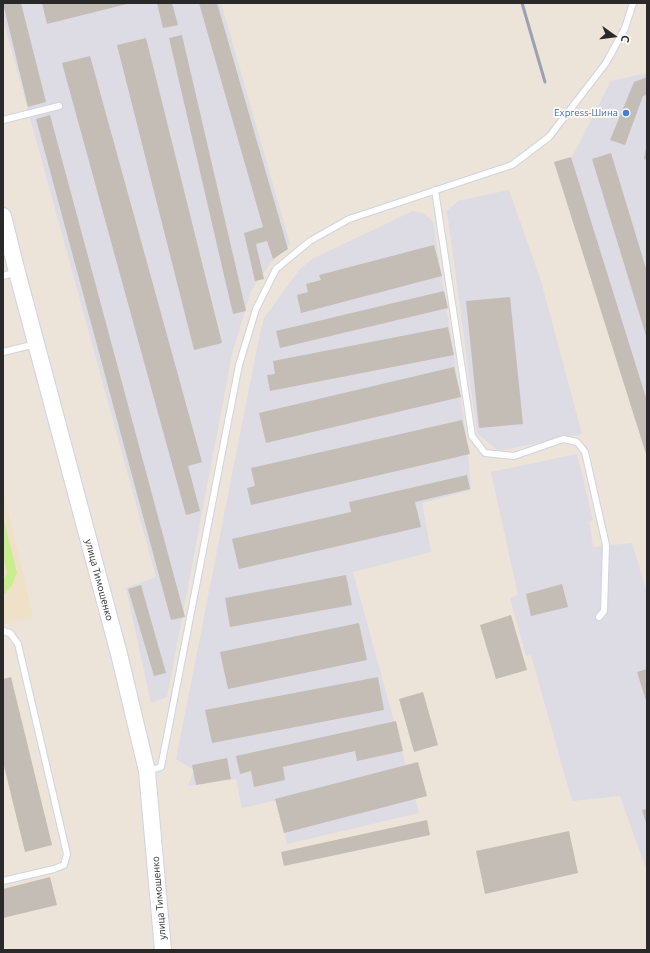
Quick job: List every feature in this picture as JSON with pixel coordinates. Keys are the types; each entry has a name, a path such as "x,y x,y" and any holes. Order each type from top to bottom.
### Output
{"street":[{"name":"улица Тимошенко","path":"3,216 10,274 36,344 119,654 147,771 163,950"}],"lane":[{"path":"147,771 161,767 239,365 256,309 276,269 310,241 349,219 512,165 550,137 606,63 625,28 633,3"},
{"path":"3,120 59,106"},
{"path":"435,190 472,436 485,453 514,456 563,439 577,442 586,452 606,545 604,611 599,617"},
{"path":"3,352 36,344"},
{"path":"3,631 10,633 18,644 67,854 64,865 54,869 3,881"}],"shaded area":[{"path":"3,3 221,3 290,244 269,265 251,291 232,354 167,697 151,703 126,588 156,577 3,19"},
{"path":"647,73 647,451 570,161 611,81"},
{"path":"509,190 541,281 582,434 498,451 477,433 447,211 458,201"},
{"path":"413,211 424,213 433,222 467,441 471,490 422,503 431,552 353,572 419,813 287,844 278,800 242,808 236,779 188,786 194,770 176,759 260,333 264,318 300,269 312,259"},
{"path":"577,454 593,520 589,521 593,547 632,543 647,592 647,866 645,866 620,796 572,801 531,655 526,656 510,598 518,595 491,472"},
{"path":"3,489 33,617 3,624"}],"green space":[{"path":"3,517 17,573 12,585 3,596 3,581 7,573 3,556"}],"building":[{"path":"3,3 21,3 46,102 28,107"},
{"path":"42,3 127,3 127,4 47,24"},
{"path":"157,3 172,3 178,25 163,28"},
{"path":"199,3 217,3 288,249 273,259 267,241 256,244 264,279 255,281 244,233 263,227"},
{"path":"182,35 246,311 233,314 169,38"},
{"path":"146,38 222,343 194,350 117,45"},
{"path":"90,56 202,462 188,466 200,511 186,515 62,63"},
{"path":"647,77 647,95 643,96 625,145 610,140 634,82"},
{"path":"50,115 185,617 171,620 36,119"},
{"path":"646,148 647,149 647,160 644,159"},
{"path":"611,153 647,272 647,339 592,159"},
{"path":"571,157 647,401 647,457 554,162"},
{"path":"434,245 442,276 301,313 297,295 308,292 306,284 321,280 319,275"},
{"path":"444,291 448,308 280,348 276,331"},
{"path":"510,297 523,424 479,428 466,301"},
{"path":"448,327 454,355 270,391 267,375 275,374 273,361"},
{"path":"454,367 461,397 266,443 259,413"},
{"path":"462,420 470,454 251,505 247,488 255,486 251,468"},
{"path":"467,475 470,489 415,502 421,527 239,569 232,539 351,512 349,502"},
{"path":"346,575 352,605 230,627 225,598"},
{"path":"562,584 568,607 531,616 526,594"},
{"path":"141,585 166,673 154,676 128,589"},
{"path":"511,615 527,670 496,679 480,625"},
{"path":"359,623 367,660 228,689 220,652"},
{"path":"647,669 647,704 637,672"},
{"path":"11,677 52,845 25,852 3,762 3,679"},
{"path":"378,677 384,710 212,743 205,710"},
{"path":"423,692 438,745 414,752 399,699"},
{"path":"396,721 403,751 357,761 355,751 283,767 285,780 254,787 251,771 240,774 236,756"},
{"path":"227,758 231,779 196,785 192,765"},
{"path":"418,762 427,796 284,833 275,799"},
{"path":"647,809 647,826 642,810"},
{"path":"427,820 430,835 284,866 281,852"},
{"path":"569,831 578,873 485,894 476,851"},
{"path":"50,877 57,905 3,918 3,889"}],"railway":[{"path":"522,3 545,82"}],"place":[{"name":"Express-Шина","path":"626,113"}]}
